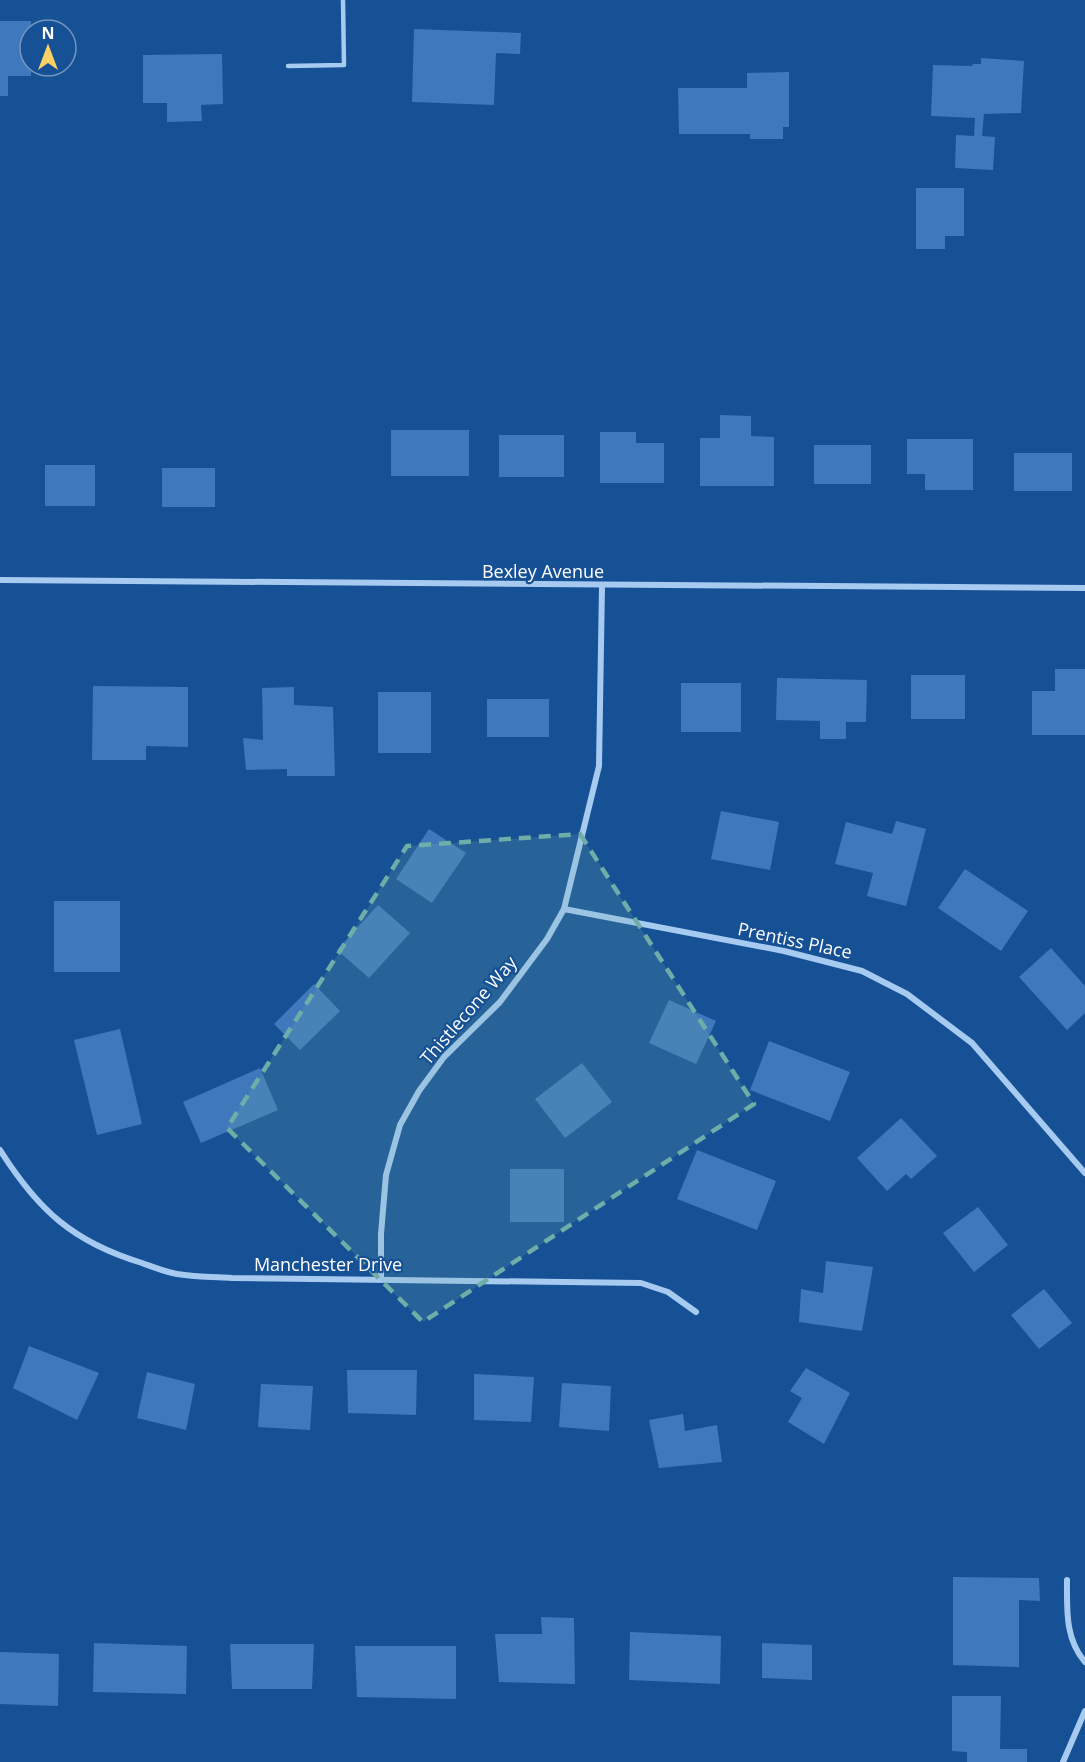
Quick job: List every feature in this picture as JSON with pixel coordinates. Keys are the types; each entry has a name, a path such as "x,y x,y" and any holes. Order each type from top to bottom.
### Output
{"street":[{"name":"Bexley Avenue","path":"0,580 1085,588"},
{"name":"Thistlecone Way","path":"381,1279 381,1234 386,1175 400,1125 419,1091 444,1057 500,1002 547,939 564,909 599,766 602,586"},
{"name":"Prentiss Place","path":"564,909 784,951 862,971 907,994 972,1043 1085,1173"},
{"name":"Manchester Drive","path":"0,1150 21,1184 57,1220 86,1242 107,1253 176,1274 232,1278 641,1283 668,1292 696,1312"},
{"path":"1067,1580 1067,1620 1074,1649 1085,1662"},
{"path":"1063,1762 1085,1711"}],"lane":[{"path":"288,66 344,65 343,0"}],"highlighted area":[{"path":"580,834 754,1104 423,1322 227,1128 407,846"}],"building":[{"path":"0,21 18,21 18,76 8,76 8,96 0,96"},
{"path":"414,29 521,33 520,54 496,53 494,105 412,102"},
{"path":"222,54 223,104 201,105 202,121 167,122 167,103 143,103 143,55"},
{"path":"981,58 1024,61 1021,113 984,114 982,136 995,137 993,170 955,168 956,135 974,136 975,118 931,116 933,65 972,66 981,64"},
{"path":"789,72 789,127 783,127 783,139 750,139 750,134 679,134 678,88 747,88 747,73"},
{"path":"916,188 964,188 964,236 945,236 945,249 916,249"},
{"path":"720,415 751,416 751,436 774,437 774,486 700,486 700,438 720,438"},
{"path":"391,430 469,430 469,476 391,476"},
{"path":"600,432 636,432 636,443 664,443 664,483 600,483"},
{"path":"499,435 564,435 564,477 499,477"},
{"path":"907,439 973,439 973,490 925,490 925,474 907,474"},
{"path":"814,445 871,445 871,484 814,484"},
{"path":"1014,453 1072,453 1072,491 1014,491"},
{"path":"45,465 95,465 95,506 45,506"},
{"path":"162,468 215,468 215,507 162,507"},
{"path":"1055,669 1085,669 1085,735 1032,735 1032,691 1055,691"},
{"path":"911,675 965,675 965,719 911,719"},
{"path":"777,678 867,680 866,722 846,722 846,739 820,739 820,721 776,720"},
{"path":"681,683 741,683 741,732 681,732"},
{"path":"93,686 188,687 188,747 146,746 146,760 92,760"},
{"path":"294,687 294,705 333,707 335,776 287,776 287,769 246,770 243,738 263,740 262,688"},
{"path":"378,692 431,692 431,753 378,753"},
{"path":"487,699 549,699 549,737 487,737"},
{"path":"721,811 779,822 770,870 711,859"},
{"path":"896,821 926,829 906,906 867,896 873,873 835,864 846,822 892,834"},
{"path":"429,829 466,853 432,903 396,879"},
{"path":"965,869 1028,911 1001,951 938,908"},
{"path":"54,901 120,901 120,972 54,972"},
{"path":"378,905 410,933 369,978 337,950"},
{"path":"1051,948 1085,986 1085,1013 1067,1030 1019,977"},
{"path":"314,984 340,1011 300,1050 274,1024"},
{"path":"669,1000 716,1021 696,1064 649,1043"},
{"path":"120,1029 142,1124 97,1135 74,1040"},
{"path":"769,1041 850,1072 830,1121 750,1090"},
{"path":"582,1063 612,1102 565,1138 535,1099"},
{"path":"260,1068 278,1110 201,1143 183,1102"},
{"path":"901,1118 937,1156 911,1179 906,1174 887,1191 857,1158"},
{"path":"697,1150 776,1181 757,1230 677,1199"},
{"path":"510,1169 564,1169 564,1222 510,1222"},
{"path":"978,1207 1008,1245 974,1272 943,1233"},
{"path":"826,1261 873,1267 862,1331 799,1322 801,1289 823,1293"},
{"path":"1044,1289 1072,1323 1039,1349 1011,1315"},
{"path":"29,1346 99,1373 77,1420 13,1388"},
{"path":"806,1368 850,1393 824,1444 788,1422 802,1398 790,1391"},
{"path":"347,1370 417,1370 416,1415 348,1413"},
{"path":"147,1372 195,1384 186,1430 137,1418"},
{"path":"474,1374 534,1377 531,1422 474,1420"},
{"path":"562,1383 611,1386 609,1431 559,1427"},
{"path":"261,1384 313,1386 310,1430 258,1427"},
{"path":"683,1414 685,1431 717,1425 722,1462 659,1468 649,1420"},
{"path":"953,1577 1039,1578 1040,1601 1019,1600 1019,1667 953,1665"},
{"path":"541,1617 574,1618 575,1684 499,1682 495,1634 542,1634"},
{"path":"630,1632 721,1636 720,1684 629,1680"},
{"path":"94,1643 187,1646 186,1694 93,1692"},
{"path":"762,1643 812,1645 812,1680 762,1678"},
{"path":"230,1644 314,1644 312,1689 232,1689"},
{"path":"355,1646 456,1646 456,1699 357,1697"},
{"path":"0,1652 59,1654 58,1706 0,1704"},
{"path":"952,1696 1001,1696 1000,1749 1027,1749 1027,1762 967,1762 967,1752 952,1751"}]}
